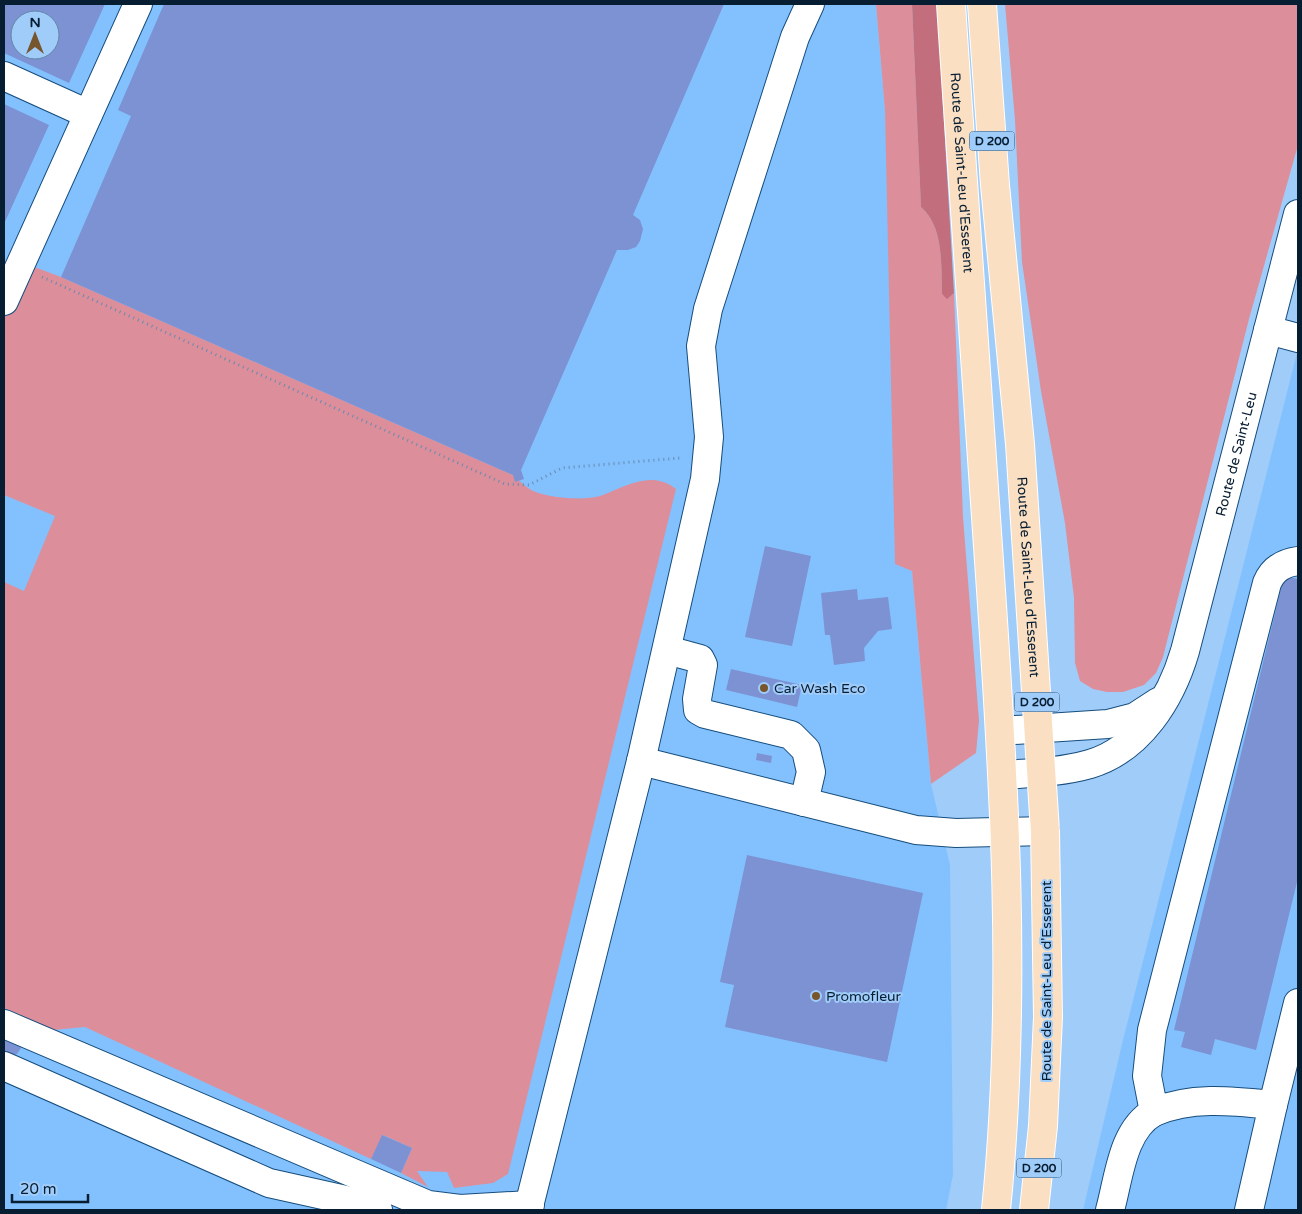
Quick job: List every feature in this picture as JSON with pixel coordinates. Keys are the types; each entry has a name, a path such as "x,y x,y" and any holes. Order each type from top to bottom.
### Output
{"main road":[{"name":"Route de Saint-Leu d'Esserent","path":"951,4 1006,833 1009,1019 996,1210"},
{"name":"Route de Saint-Leu d'Esserent","path":"982,4 996,186 1020,444 1045,831 1048,1035 1043,1126 1034,1210"}],"street":[{"path":"4,301 138,4"},
{"path":"4,1024 428,1205 460,1209 529,1207 642,761 706,479 708,456 701,346 708,309 795,37 810,4"},
{"path":"4,76 88,114"},
{"name":"Route de Saint-Leu","path":"1003,775 1042,772 1090,764 1123,749 1144,728 1168,692 1185,651 1298,214"},
{"path":"1268,330 1298,338"},
{"path":"1154,1112 1147,1076 1152,1030 1264,593 1271,575 1277,568 1287,563 1298,561"},
{"path":"667,650 700,659 703,665 696,699 698,710 705,714 791,735 806,750 810,772 804,802"},
{"name":"Route de Saint-Leu","path":"1000,731 1124,720 1147,711 1168,692"},
{"path":"642,761 916,830 956,833 1045,831"},
{"path":"1249,1210 1298,1003"},
{"path":"4,1066 269,1183 350,1201 378,1210"},
{"path":"1110,1210 1132,1134 1143,1118 1166,1106 1202,1101 1236,1101 1273,1105"}],"path":[{"path":"21,262 41,276 505,484 529,485 562,468 708,456"}],"shaded area":[{"path":"4,4 876,4 885,111 912,571 931,784 950,865 953,1175 946,1210 4,1210"},
{"path":"876,4 912,4 921,207 934,225 940,247 942,294 947,298 954,293 963,517 979,721 976,753 931,784 912,571 895,564 885,111"},
{"path":"912,4 937,4 954,293 947,299 942,294 940,247 934,225 921,207"},
{"path":"1005,4 1298,4 1298,145 1249,319 1163,657 1156,673 1144,685 1123,692 1107,692 1093,689 1080,681 1075,663 1074,598 1065,523 1041,391 1022,262 1015,120"},
{"path":"21,262 61,277 513,475 534,491 563,498 593,498 648,480 667,483 676,489 508,1174 493,1183 454,1188 447,1172 417,1171 428,1187 401,1173 412,1148 383,1135 371,1159 85,1027 53,1030 4,1008 4,582 24,591 55,516 4,495 4,301"},
{"path":"1298,349 1298,1210 1083,1210 1123,1040"}],"building":[{"path":"4,4 105,4 69,83 19,60 60,60 60,10 10,10 10,56 4,53"},
{"path":"164,4 724,4 633,215 640,220 643,229 640,241 636,247 628,250 617,250 521,470 524,479 515,482 513,475 61,277 131,116 118,110"},
{"path":"4,104 49,125 4,224"},
{"path":"765,546 811,556 792,646 745,637"},
{"path":"1284,576 1298,579 1298,878 1256,1050 1215,1039 1211,1055 1181,1047 1185,1032 1174,1030"},
{"path":"857,589 858,600 888,597 892,629 878,631 864,648 865,661 834,665 830,635 825,635 821,593"},
{"name":"Car Wash Eco","path":"731,669 802,685 797,707 726,690"},
{"path":"757,753 772,756 771,763 756,760"},
{"path":"747,855 923,893 887,1062 725,1027 734,985 720,982"},
{"path":"4,1034 17,1039 21,1048 17,1054 10,1057 4,1055"},
{"path":"382,1135 412,1148 401,1173 371,1159"}],"place":[{"name":"Car Wash Eco","path":"764,688"},
{"name":"Promofleur","path":"816,996"}]}
